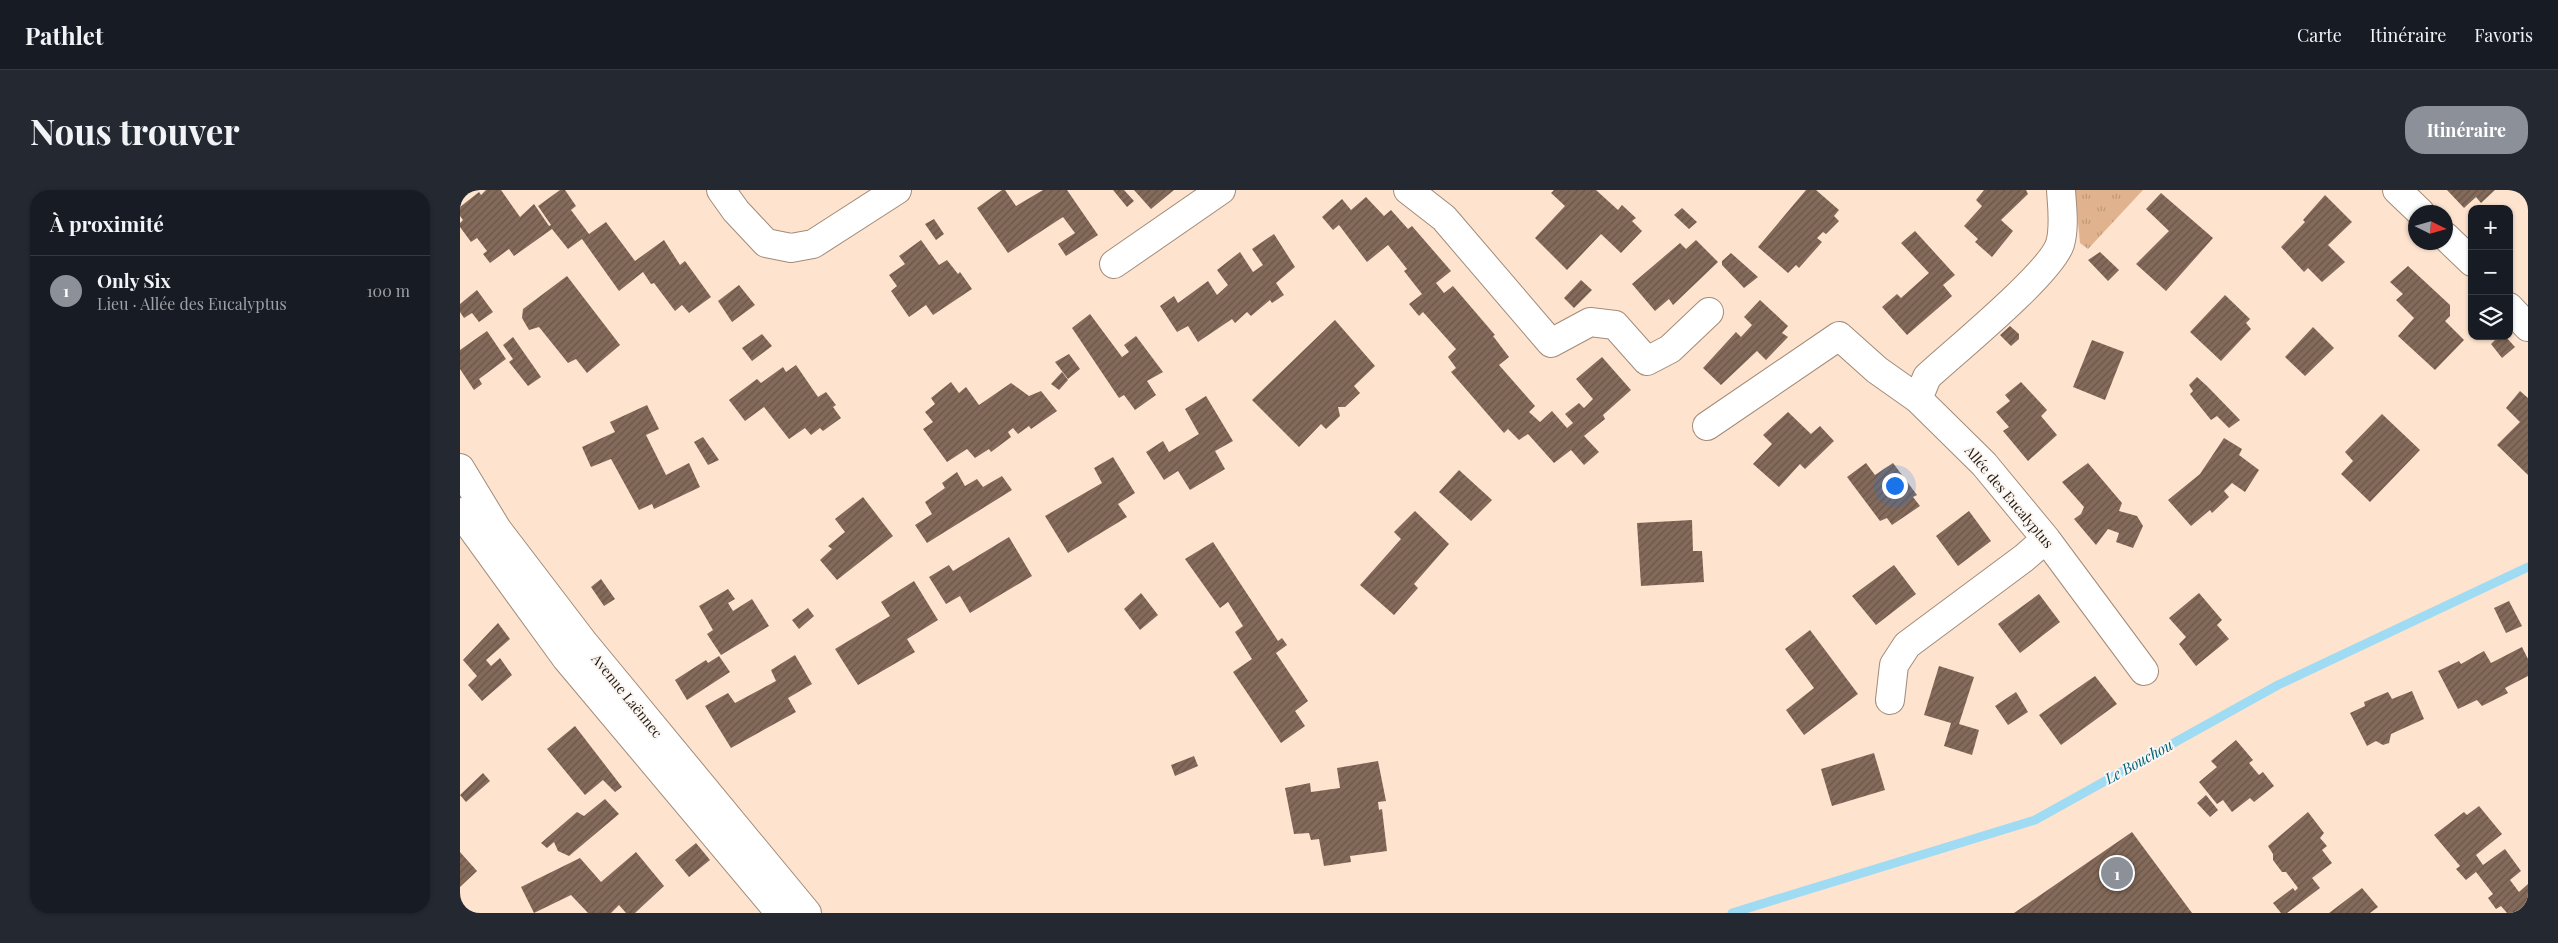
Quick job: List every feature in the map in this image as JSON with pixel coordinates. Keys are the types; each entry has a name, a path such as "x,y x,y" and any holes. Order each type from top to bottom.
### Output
{"main road":[{"path":"721,190 736,211 766,243 791,248 813,244 897,190"},
{"path":"1114,264 1221,190"},
{"path":"1408,190 1444,218 1550,343 1590,322 1614,324 1647,360 1670,349 1709,312"},
{"path":"1918,399 1927,377 2039,275 2060,245 2063,220 2061,190"},
{"path":"2397,190 2413,205"},
{"path":"2453,244 2468,258"},
{"path":"2513,311 2528,327"},
{"name":"Allée des Eucalyptus","path":"1707,426 1840,336 1877,370 1918,399 1984,464 2046,539 2144,672"},
{"name":"Avenue Laënnec","path":"460,468 497,529 578,636 807,913"},
{"name":"Avenue Laënnec","path":"460,512 566,658 780,913"},
{"path":"1890,700 1894,665 1907,645 2024,558 2046,539"}],"green space":[{"path":"2075,190 2143,190 2088,249 2080,243"}],"building":[{"path":"486,190 501,190 520,217 534,204 549,226 551,225 538,206 560,190 565,190 576,206 571,210 589,234 606,222 635,261 664,240 680,265 685,261 711,297 689,313 682,305 675,311 654,283 651,284 643,272 619,291 582,239 568,249 552,229 514,256 509,249 490,263 483,254 487,251 477,238 471,242 460,227 460,223 463,220 460,216 460,207 479,192 481,195"},
{"path":"1002,190 1005,190 1016,206 1043,190 1067,190 1098,235 1066,256 1058,244 1075,233 1063,217 1008,253 977,208"},
{"path":"1113,190 1124,190 1134,201 1127,207"},
{"path":"1134,190 1174,190 1151,209"},
{"path":"1554,190 1596,190 1618,210 1622,205 1636,218 1632,221 1642,231 1621,253 1601,234 1567,270 1535,238 1565,206 1551,193"},
{"path":"1806,190 1816,190 1839,210 1834,216 1839,221 1826,234 1823,232 1817,238 1822,242 1799,268 1796,265 1788,273 1758,247"},
{"path":"1984,190 2026,190 2028,194 2001,220 2013,231 1992,257 1975,242 1978,239 1964,226 1982,206 1976,200"},
{"path":"2447,190 2495,190 2481,203 2476,197 2464,208"},
{"path":"2161,193 2213,238 2166,291 2136,264 2169,231 2146,209"},
{"path":"2325,195 2352,222 2328,245 2345,262 2322,282 2308,268 2304,272 2281,247 2305,222 2303,220"},
{"path":"1366,197 1384,216 1391,210 1408,229 1412,226 1451,271 1436,283 1444,293 1453,286 1495,335 1493,336 1509,357 1499,365 1535,406 1529,412 1540,422 1552,411 1567,428 1573,423 1565,414 1579,403 1584,408 1593,399 1576,379 1602,357 1631,390 1603,415 1605,419 1584,436 1599,452 1584,465 1571,450 1554,463 1528,434 1519,440 1508,429 1504,433 1451,372 1456,368 1448,357 1456,349 1423,312 1419,316 1409,304 1422,294 1404,271 1407,269 1388,245 1367,262 1339,225 1333,230 1322,217 1342,199 1351,210"},
{"path":"1682,208 1697,222 1689,229 1674,215"},
{"path":"934,219 944,234 936,240 925,224"},
{"path":"1915,231 1955,275 1943,285 1952,296 1907,335 1882,307 1897,294 1901,298 1929,273 1901,243"},
{"path":"1274,234 1295,267 1276,283 1284,295 1272,303 1270,300 1251,316 1247,312 1235,323 1232,319 1198,342 1188,326 1177,332 1160,306 1174,296 1178,303 1208,281 1217,295 1228,285 1217,270 1240,252 1253,272 1263,265 1252,249"},
{"path":"921,240 939,265 947,260 958,274 960,272 972,289 933,315 926,305 909,317 891,291 897,286 889,275 905,264 899,256"},
{"path":"1696,240 1718,262 1673,305 1669,299 1655,311 1632,284 1680,243 1686,249"},
{"path":"2100,252 2119,270 2108,281 2088,260"},
{"path":"1731,253 1758,277 1744,288 1722,265 1722,261"},
{"path":"2408,266 2450,305 2450,316 2445,321 2464,340 2435,370 2398,336 2414,318 2396,300 2403,294 2390,282"},
{"path":"567,276 620,345 587,373 576,359 568,363 539,327 529,330 522,318 523,309"},
{"path":"1581,280 1592,290 1574,308 1564,298"},
{"path":"739,285 755,305 732,322 718,301"},
{"path":"477,290 493,312 479,322 472,313 464,318 460,312 460,304"},
{"path":"2225,295 2250,319 2246,323 2251,329 2221,361 2190,332"},
{"path":"1760,300 1788,326 1782,333 1788,337 1766,360 1757,351 1721,385 1703,368 1736,332 1741,337 1752,325 1744,317"},
{"path":"1090,314 1122,357 1129,352 1124,345 1136,336 1163,372 1147,381 1156,395 1135,410 1124,395 1119,398 1072,328"},
{"path":"1335,320 1375,366 1354,386 1360,393 1345,407 1338,407 1340,416 1326,429 1321,424 1299,447 1252,400"},
{"path":"2010,326 2019,334 2019,339 2011,346 2000,335"},
{"path":"2313,327 2334,348 2305,376 2285,357"},
{"path":"487,331 506,359 479,379 482,384 474,390 460,369 460,350"},
{"path":"762,334 772,346 752,361 742,348"},
{"path":"513,337 541,377 528,386 509,362 513,359 503,345"},
{"path":"2092,340 2124,352 2105,400 2073,387"},
{"path":"2495,340 2509,340 2515,347 2502,358 2491,344"},
{"path":"1069,354 1080,369 1068,379 1055,362"},
{"path":"796,365 818,397 826,392 836,405 833,407 841,418 823,431 820,428 811,435 805,428 789,439 764,407 745,421 729,400 757,379 761,383 783,367 786,372"},
{"path":"1062,372 1068,380 1059,390 1051,384"},
{"path":"2197,377 2240,420 2229,428 2217,416 2211,420 2190,394 2193,391 2189,385"},
{"path":"951,382 959,393 966,387 979,405 1011,383 1029,396 1041,391 1057,411 1031,429 1029,426 1018,434 1013,428 1008,432 1011,437 991,452 989,449 975,458 967,449 947,462 923,429 933,422 925,412 935,404 931,398"},
{"path":"2021,382 2047,410 2041,416 2057,435 2028,461 2003,431 2009,427 1996,412 2010,401 2005,395"},
{"path":"2520,391 2528,398 2528,475 2497,445 2520,422 2506,408"},
{"path":"1206,396 1233,441 1215,451 1225,469 1190,490 1178,471 1164,480 1146,452 1163,441 1169,452 1199,434 1185,409"},
{"path":"647,405 659,429 646,435 666,475 689,463 700,487 654,509 652,504 639,510 611,459 591,467 582,447 615,432 610,422"},
{"path":"1788,412 1811,434 1820,426 1834,441 1805,469 1800,464 1779,487 1753,464 1772,444 1763,435"},
{"path":"2382,414 2420,450 2370,502 2341,474 2353,461 2345,452"},
{"path":"703,437 719,460 708,465 694,442"},
{"path":"2224,438 2242,449 2239,455 2259,470 2245,492 2232,483 2224,491 2229,497 2212,513 2210,510 2191,526 2168,500 2200,474"},
{"path":"1113,457 1135,493 1118,504 1127,517 1068,553 1045,516 1102,483 1094,468"},
{"path":"1866,463 1875,475 1893,463 1917,495 1913,497 1920,506 1892,525 1887,518 1880,521 1847,477"},
{"path":"2088,463 2122,503 2119,511 2137,516 2143,526 2133,548 2116,542 2119,533 2108,529 2096,545 2074,519 2081,514 2084,507 2062,482"},
{"path":"1459,470 1492,500 1471,521 1439,492"},
{"path":"957,472 965,486 977,479 983,487 1002,476 1012,490 927,543 915,525 932,514 925,502 945,488 942,483"},
{"path":"863,497 893,536 837,580 820,560 832,549 828,546 845,532 835,519"},
{"path":"1415,511 1449,544 1414,584 1418,588 1394,615 1360,585 1401,539 1394,532"},
{"path":"1969,511 1991,541 1958,566 1936,536"},
{"path":"1692,520 1693,551 1702,551 1704,582 1641,586 1637,523"},
{"path":"1009,537 1032,576 970,613 960,596 946,604 929,577 949,565 953,571"},
{"path":"1213,542 1278,641 1282,638 1287,645 1276,653 1308,701 1295,711 1305,726 1281,743 1233,672 1252,659 1235,632 1243,626 1228,602 1220,608 1185,559"},
{"path":"1894,565 1916,594 1876,625 1852,596"},
{"path":"601,579 615,599 604,606 591,587"},
{"path":"914,581 938,620 907,639 915,652 858,685 835,649 890,616 881,602"},
{"path":"728,589 735,599 728,603 733,611 752,599 769,626 721,655 707,634 713,630 699,606"},
{"path":"1141,593 1158,615 1140,630 1124,609"},
{"path":"2199,593 2222,620 2217,625 2229,639 2196,666 2179,644 2186,637 2169,618"},
{"path":"2039,594 2060,622 2020,653 1998,624"},
{"path":"2509,601 2522,626 2506,633 2494,608"},
{"path":"808,608 814,616 799,629 792,620"},
{"path":"498,623 510,639 486,660 491,666 500,658 512,675 482,701 468,685 477,676 463,660"},
{"path":"1810,630 1858,694 1804,735 1786,710 1814,688 1785,649"},
{"path":"2522,647 2528,659 2528,676 2505,688 2508,693 2482,706 2477,700 2458,709 2438,671 2459,661 2461,664 2484,651 2491,663"},
{"path":"795,655 812,684 788,698 796,712 731,748 705,706 728,693 735,703 776,681 771,670"},
{"path":"719,656 730,672 687,700 675,680 706,660 708,663"},
{"path":"1939,666 1974,677 1959,724 1979,730 1972,755 1944,746 1951,723 1924,715"},
{"path":"2095,676 2117,704 2061,745 2039,715"},
{"path":"2412,691 2424,719 2391,734 2389,743 2383,745 2376,741 2367,746 2350,713 2365,706 2364,702 2388,692 2392,699"},
{"path":"2016,692 2028,712 2008,725 1995,706"},
{"path":"575,726 622,787 615,792 603,780 585,795 547,749"},
{"path":"2236,740 2253,760 2249,763 2259,775 2263,772 2274,786 2254,802 2250,798 2232,812 2223,800 2217,804 2199,782 2217,767 2211,761"},
{"path":"1874,753 1885,790 1832,806 1821,769"},
{"path":"1194,756 1198,766 1175,776 1171,765"},
{"path":"1378,761 1386,801 1378,802 1379,810 1382,809 1387,851 1350,856 1351,862 1324,866 1319,839 1311,840 1309,833 1294,834 1285,788 1310,783 1311,792 1340,788 1337,768"},
{"path":"483,773 490,781 466,802 460,795"},
{"path":"2206,795 2218,810 2210,817 2197,803"},
{"path":"605,799 619,814 569,856 558,851 554,842 547,848 541,843 577,812 584,816"},
{"path":"2479,806 2502,834 2476,855 2483,865 2505,849 2521,871 2510,880 2519,892 2528,884 2528,913 2507,913 2501,906 2496,909 2488,898 2493,894 2476,872 2466,880 2456,869 2460,866 2434,835 2464,812 2467,815"},
{"path":"2308,812 2324,833 2320,838 2327,846 2322,850 2332,863 2312,878 2320,888 2287,913 2281,913 2273,903 2293,888 2295,891 2298,888 2286,872 2282,872 2273,860 2273,854 2268,846"},
{"path":"2132,832 2192,913 2014,913"},
{"path":"696,843 710,860 689,877 675,860"},
{"path":"460,852 477,871 460,887"},
{"path":"636,852 664,886 635,913 626,913 619,905 611,913 588,913 571,895 534,913 521,887 580,858 601,882"},
{"path":"2362,888 2378,907 2370,913 2329,913"}],"waterway":[{"name":"Le Bouchou","path":"1732,913 2035,820 2278,685 2528,567"}],"place":[{"name":"Only Six","path":"2117,873"}]}
